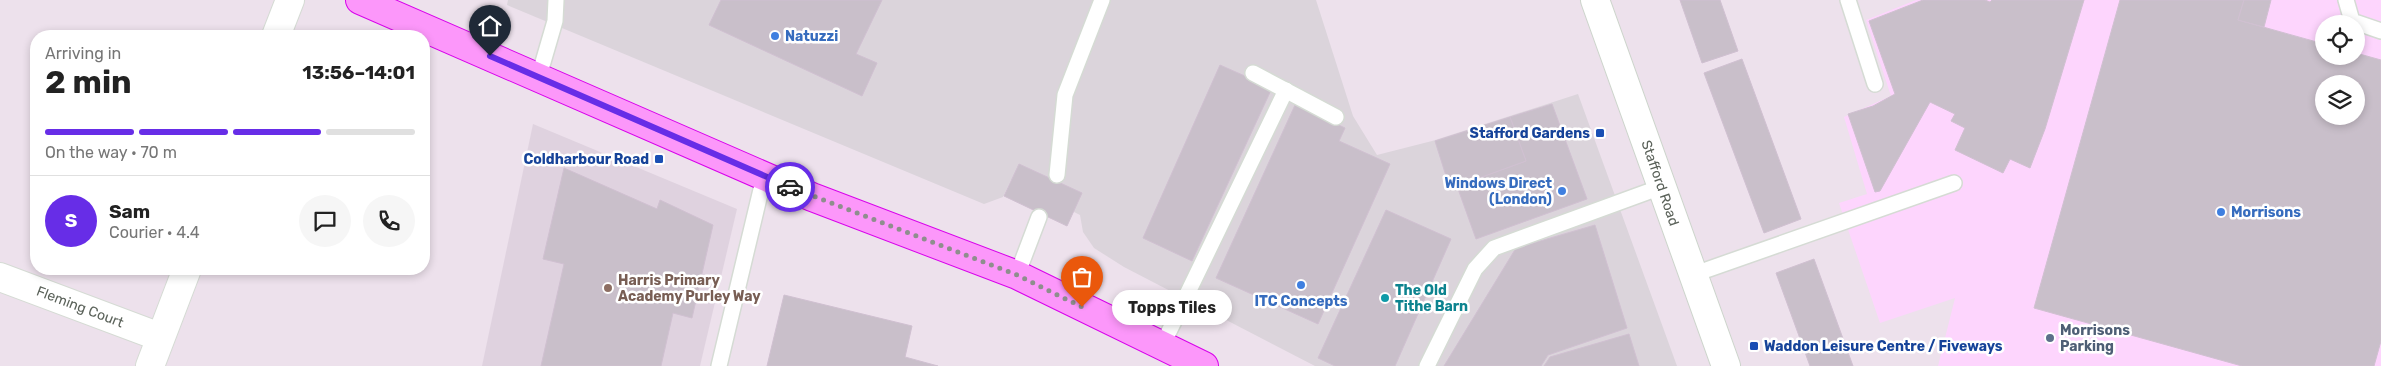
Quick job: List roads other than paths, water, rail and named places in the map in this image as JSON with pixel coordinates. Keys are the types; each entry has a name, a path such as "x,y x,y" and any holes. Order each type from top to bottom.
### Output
{"highway":[{"path":"360,0 836,207 1017,275 1204,366"}],"main road":[{"path":"278,30 290,0"},
{"name":"Stafford Road","path":"1595,0 1726,366"},
{"path":"157,357 185,275"},
{"name":"Fleming Court","path":"0,277 157,357"}],"lane":[{"path":"538,76 555,21 556,0"},
{"path":"1057,175 1065,95 1102,0"},
{"path":"1848,0 1875,84"},
{"path":"2346,0 2352,22 2381,31"},
{"path":"1253,73 1336,117"},
{"path":"1162,346 1286,90"},
{"path":"719,366 764,176"},
{"path":"1692,275 1954,183"},
{"path":"1427,366 1475,270 1494,248 1661,188"},
{"path":"1017,275 1039,217"}],"place":[{"name":"Natuzzi","path":"775,36"},
{"name":"Stafford Gardens","path":"1600,133"},
{"name":"Coldharbour Road","path":"659,159"},
{"name":"Windows Direct (London)","path":"1562,191"},
{"name":"Morrisons","path":"2221,212"},
{"name":"ITC Concepts","path":"1301,285"},
{"name":"Harris Primary Academy Purley Way","path":"608,288"},
{"name":"The Old Tithe Barn","path":"1385,298"},
{"name":"Topps Tiles","path":"1082,307"},
{"name":"Morrisons Parking","path":"2050,338"},
{"name":"Waddon Leisure Centre / Fiveways","path":"1754,346"}]}
